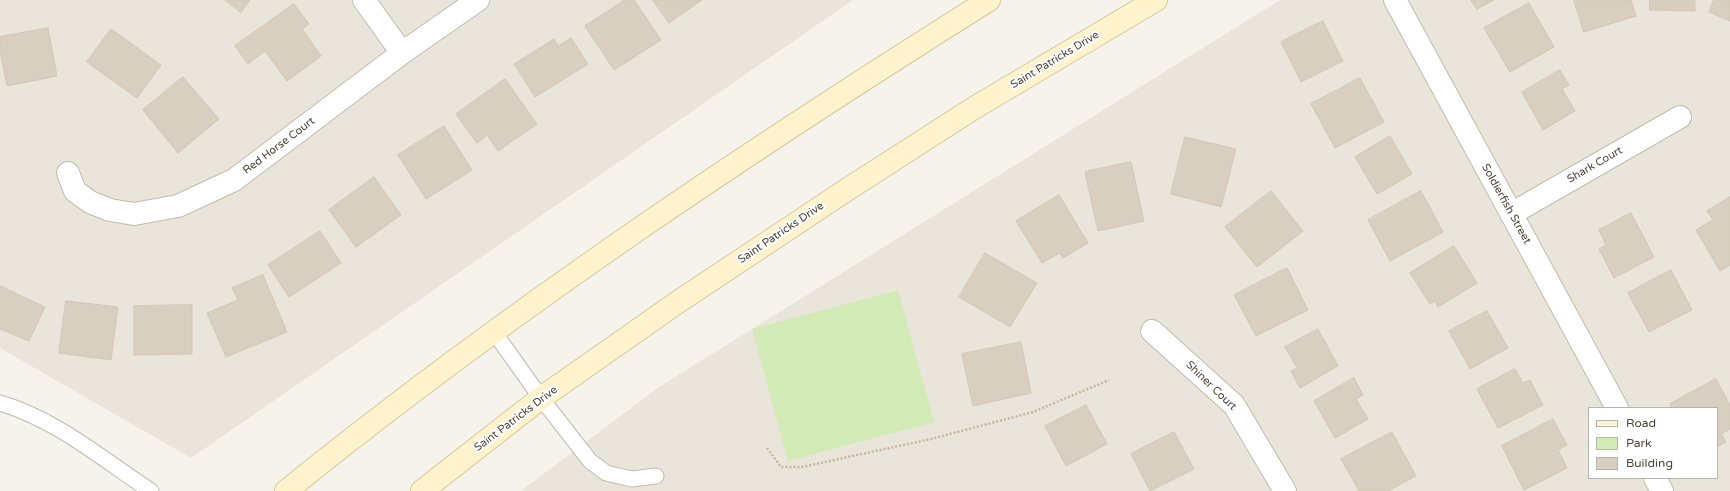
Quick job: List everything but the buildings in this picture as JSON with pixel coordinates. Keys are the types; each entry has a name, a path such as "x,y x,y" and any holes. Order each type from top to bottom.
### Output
{"main road":[{"path":"286,491 375,421 494,332 619,242 742,158 867,76 989,0"},
{"name":"Saint Patricks Drive","path":"422,491 541,398 678,302 848,189 974,108 1156,0"}],"street":[{"path":"364,0 402,53"},
{"name":"Red Horse Court","path":"68,173 75,191 90,202 110,210 134,214 178,206 234,180 402,53 478,0"},
{"name":"Soldierfish Street","path":"1395,0 1616,407"},
{"name":"Shark Court","path":"1511,214 1680,117"},
{"name":"Shiner Court","path":"1152,331 1234,405 1285,491"},
{"path":"1656,479 1662,491"}],"lane":[{"path":"494,332 541,398 590,461 606,473 632,479 656,476"},
{"path":"0,403 41,418 151,491"}],"path":[{"path":"767,448 781,467 802,467 931,439 1033,412 1110,380"}],"shaded area":[{"path":"0,0 853,0 191,458 0,348"},
{"path":"1280,0 1730,0 1730,491 521,491 659,387"}],"green space":[{"path":"898,290 934,422 788,461 752,329"}]}
